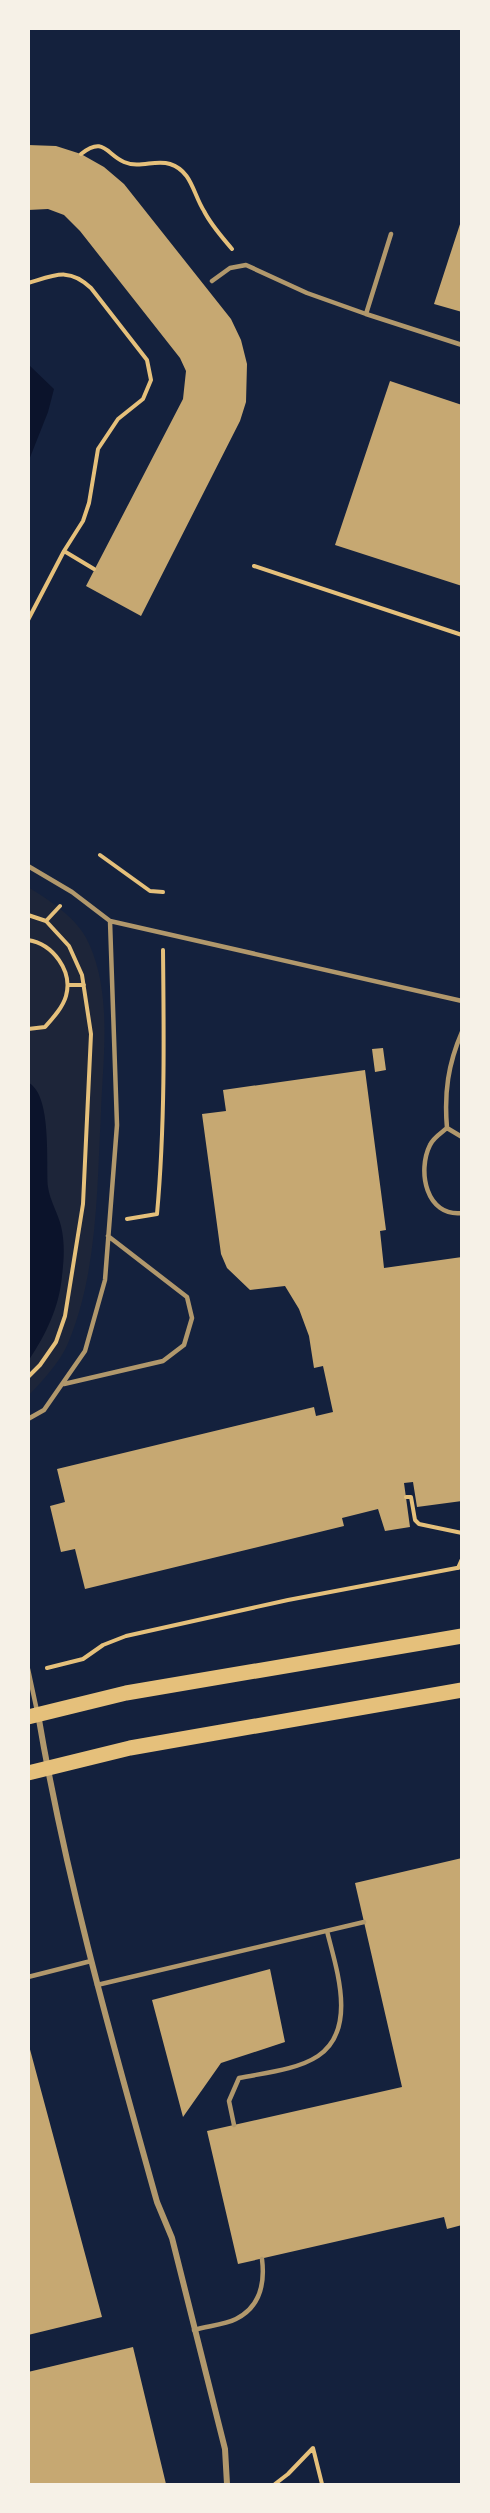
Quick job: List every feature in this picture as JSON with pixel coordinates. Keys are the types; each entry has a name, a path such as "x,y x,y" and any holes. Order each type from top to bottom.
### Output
{"main road":[{"path":"33,1715 126,1693 462,1636"},
{"path":"28,1773 130,1748 462,1690"}],"street":[{"path":"33,1715 97,1984 157,2202 172,2238 225,2449 227,2484"}],"lane":[{"path":"366,314 391,234"},
{"path":"212,281 230,268 246,265 307,292 366,314 462,345"},
{"path":"28,866 72,892 110,921 462,1001"},
{"path":"28,1419 44,1410 85,1351 105,1280 117,1125 110,921"},
{"path":"447,1128 446,1087 449,1067 462,1032"},
{"path":"447,1128 462,1137"},
{"path":"447,1128 431,1142 427,1153 427,1190 431,1200 444,1212 462,1213"},
{"path":"64,1384 163,1361 184,1345 192,1318 187,1297 108,1236"},
{"path":"29,1671 33,1715"},
{"path":"97,1984 364,1922"},
{"path":"234,2125 229,2101 239,2078 300,2064 319,2056 333,2040 341,2019 340,1982 327,1931"},
{"path":"28,1977 91,1961"},
{"path":"194,2330 235,2319 253,2306 265,2280 262,2259"}],"path":[{"path":"81,154 96,146 105,147 120,160 132,165 157,162 168,163 179,168 188,177 205,214 246,265"},
{"path":"28,283 67,273 81,278 147,360 151,380 143,399 118,419 98,449 89,503 83,521 64,550 28,620"},
{"path":"64,550 94,569"},
{"path":"254,566 462,635"},
{"path":"100,855 150,891 163,892"},
{"path":"28,915 46,921 69,946 84,984 91,1034 83,1204 65,1316 56,1342 40,1365 28,1377"},
{"path":"28,940 39,942 56,954 65,972 68,985 66,998 45,1027 28,1029"},
{"path":"126,1219 157,1214 162,1161 164,1082 163,949"},
{"path":"68,985 84,984"},
{"path":"80,1228 87,1226"},
{"path":"406,1497 411,1497 415,1520 419,1524 462,1533"},
{"path":"29,1671 83,1659 103,1645 126,1636 288,1600 460,1568 462,1559"},
{"path":"275,2484 288,2475 313,2448 322,2484"}],"shaded area":[{"path":"29,365 54,389 48,412 29,460"},
{"path":"28,887 64,912 85,937 97,966 104,1007 97,1199 86,1286 79,1314 66,1348 52,1370 29,1395"},
{"path":"29,1083 36,1090 45,1115 48,1187 61,1226 64,1251 63,1270 55,1310 29,1360"}],"building":[{"path":"28,145 56,146 81,154 104,167 124,184 231,319 241,340 247,364 246,402 240,421 141,616 86,586 183,399 186,371 180,358 80,231 64,215 48,209 28,210"},
{"path":"462,218 462,312 434,304"},
{"path":"390,381 462,405 462,586 335,545"},
{"path":"383,1048 386,1070 375,1072 372,1049"},
{"path":"365,1070 386,1230 380,1231 384,1268 462,1257 462,1501 417,1507 413,1482 404,1483 410,1527 385,1531 378,1509 342,1518 344,1526 85,1589 75,1549 61,1552 50,1506 65,1502 57,1469 314,1407 316,1416 333,1412 323,1366 314,1368 309,1336 299,1309 285,1286 250,1290 227,1268 221,1254 202,1114 226,1111 223,1090"},
{"path":"462,1858 462,2225 447,2229 444,2217 238,2264 207,2131 402,2087 355,1883"},
{"path":"270,1969 285,2042 221,2063 183,2117 152,2000"},
{"path":"28,2042 102,2317 28,2335"},
{"path":"133,2347 166,2484 28,2484 28,2372"}]}
